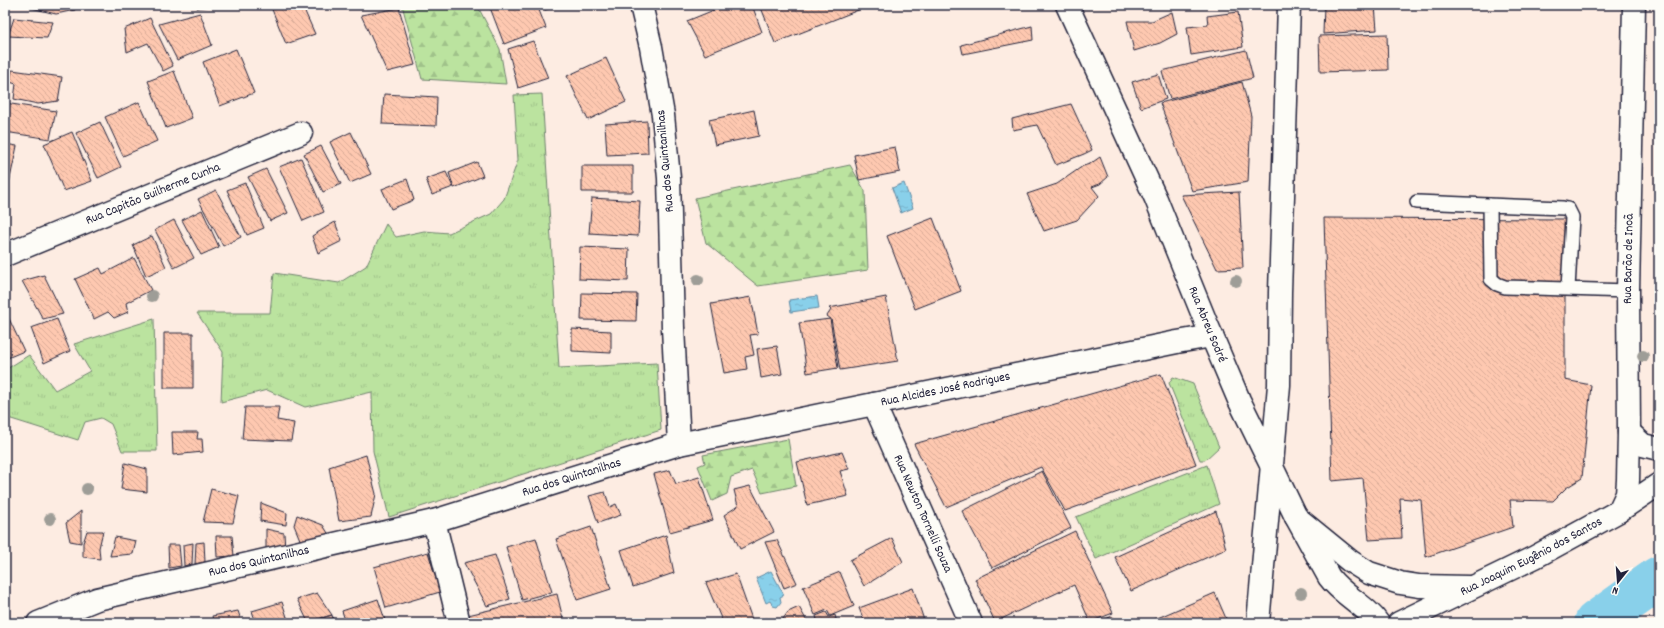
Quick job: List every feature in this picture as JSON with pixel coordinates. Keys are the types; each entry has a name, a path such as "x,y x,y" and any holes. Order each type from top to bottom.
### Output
{"street":[{"name":"Rua dos Quintanilhas","path":"38,623 97,599 434,520 679,444 673,328 669,178 663,115 651,47 641,5"},
{"name":"Rua Abreu Sodré","path":"1067,5 1156,199 1239,400 1296,517 1321,565 1336,586 1372,615 1378,623"},
{"path":"1258,623 1280,386 1280,292 1289,5"},
{"name":"Rua Barão de Inoã","path":"1619,512 1627,494 1629,432 1628,291 1634,5"},
{"name":"Rua Capitão Guilherme Cunha","path":"5,255 301,133"},
{"name":"Rua Alcides José Rodrigues","path":"679,444 1212,336"},
{"name":"Rua Newton Tornelli Souza","path":"874,404 971,623"},
{"path":"1629,432 1643,445 1659,449"},
{"name":"Rua Joaquim Eugênio dos Santos","path":"1399,623 1535,557 1619,512 1659,484"},
{"path":"1296,517 1350,561 1369,573 1400,583 1419,586 1473,586"},
{"path":"434,520 459,623"}],"lane":[{"path":"1416,202 1563,208 1568,210 1572,217 1568,289"},
{"path":"1490,205 1491,279 1497,284 1505,288 1628,291"}],"green space":[{"path":"402,5 477,5 500,49 506,84 422,79"},
{"path":"542,94 559,368 657,363 661,430 389,517 373,451 372,392 305,407 267,390 221,402 223,352 197,313 270,313 274,273 339,283 366,266 386,224 396,237 424,231 449,233 491,214 504,199 518,160 514,95"},
{"path":"850,165 865,191 868,270 758,286 706,243 695,198"},
{"path":"154,319 157,451 122,451 111,424 101,418 85,422 78,440 5,417 5,370 29,355 55,390 90,371 74,344"},
{"path":"1173,377 1193,384 1219,447 1205,460 1200,460 1169,383"},
{"path":"788,439 796,486 762,493 752,470 731,477 727,494 712,501 698,466 705,463 703,455"},
{"path":"1207,465 1219,504 1096,559 1076,517"}],"water":[{"path":"904,183 913,208 901,213 892,188"},
{"path":"817,296 819,308 791,312 789,300"},
{"path":"771,571 784,595 780,597 781,602 777,607 773,606 770,601 766,603 756,578"}],"building":[{"path":"31,5 76,5 75,10 56,14 31,8"},
{"path":"154,5 172,5 154,8"},
{"path":"197,5 217,5 197,8"},
{"path":"278,5 302,5 315,34 286,44 271,7"},
{"path":"489,5 537,5 546,28 504,44"},
{"path":"543,5 559,5 545,10"},
{"path":"726,5 752,5 762,32 705,55 687,21"},
{"path":"760,5 871,5 775,43"},
{"path":"1324,5 1375,5 1377,30 1323,34"},
{"path":"399,8 415,65 387,72 361,15"},
{"path":"1172,12 1177,34 1160,43 1134,51 1127,21 1152,21"},
{"path":"1238,12 1243,47 1191,55 1187,27 1208,25 1207,16"},
{"path":"200,13 212,45 177,60 159,24"},
{"path":"14,18 53,22 47,38 8,36"},
{"path":"150,18 173,66 163,71 148,43 127,52 124,29"},
{"path":"1032,26 1033,40 963,54 961,45"},
{"path":"1387,34 1388,70 1320,72 1319,36"},
{"path":"533,41 548,78 518,88 508,49"},
{"path":"236,49 254,93 220,106 203,62"},
{"path":"1246,50 1253,78 1170,99 1162,71"},
{"path":"606,58 626,102 588,120 567,76"},
{"path":"12,70 62,77 58,101 38,104 14,99 16,84 10,82"},
{"path":"174,71 192,118 166,128 148,81"},
{"path":"1158,74 1166,99 1141,108 1132,82"},
{"path":"1242,82 1251,116 1248,182 1192,191 1160,103"},
{"path":"384,94 437,97 436,126 382,124"},
{"path":"139,102 157,141 123,156 105,117"},
{"path":"5,103 56,111 50,139 5,132"},
{"path":"1071,104 1092,150 1084,154 1056,165 1037,125 1013,130 1012,119"},
{"path":"754,110 759,136 715,145 709,120"},
{"path":"647,121 648,153 607,155 605,124"},
{"path":"100,122 121,167 98,178 76,133"},
{"path":"72,132 92,181 64,191 44,144"},
{"path":"351,132 371,174 350,183 330,142"},
{"path":"5,144 17,146 8,188 5,188"},
{"path":"321,146 341,184 323,192 304,154"},
{"path":"895,147 900,172 859,180 854,155"},
{"path":"1100,157 1108,177 1100,184 1092,187 1099,196 1077,220 1044,231 1027,194 1057,184 1083,166 1090,164"},
{"path":"301,158 324,212 303,221 279,167"},
{"path":"477,162 483,176 454,188 449,173"},
{"path":"582,166 633,166 633,192 582,192"},
{"path":"266,169 288,213 270,221 248,177"},
{"path":"446,172 453,187 432,195 426,179"},
{"path":"407,179 414,200 391,209 382,189"},
{"path":"245,183 264,228 247,235 227,190"},
{"path":"216,190 241,237 223,246 198,199"},
{"path":"1239,192 1243,268 1217,269 1181,195"},
{"path":"592,198 640,201 638,236 589,233"},
{"path":"202,210 219,247 201,255 182,220"},
{"path":"933,218 961,291 915,309 887,236"},
{"path":"1324,218 1565,219 1565,380 1591,385 1582,478 1566,488 1553,501 1510,500 1513,527 1426,557 1421,500 1400,498 1402,538 1369,540 1363,478 1332,481"},
{"path":"174,220 194,258 174,268 155,230"},
{"path":"335,222 342,241 318,253 312,236"},
{"path":"152,236 166,267 146,276 133,245"},
{"path":"580,247 629,249 628,281 579,279"},
{"path":"134,258 151,290 126,303 128,312 114,318 108,312 94,319 75,279 100,268 103,274"},
{"path":"44,275 63,314 43,319 22,281"},
{"path":"582,293 637,294 636,321 581,320"},
{"path":"751,297 758,334 750,335 754,355 745,357 747,369 724,373 711,304"},
{"path":"886,297 898,361 840,370 831,319 827,316 831,310 829,308"},
{"path":"5,310 24,351 5,359"},
{"path":"1659,316 1659,401 1656,401"},
{"path":"57,319 70,351 44,363 31,328"},
{"path":"830,319 838,368 807,373 799,323"},
{"path":"572,329 611,331 611,353 572,351"},
{"path":"164,333 193,333 193,388 164,388"},
{"path":"777,346 782,374 761,378 757,349"},
{"path":"1161,374 1196,464 1065,511 1041,467 946,507 914,444"},
{"path":"245,407 279,407 277,420 294,423 291,441 242,439"},
{"path":"172,432 198,432 197,439 202,439 203,452 173,455"},
{"path":"842,452 849,469 840,471 848,496 807,505 797,462"},
{"path":"366,455 376,494 371,517 339,521 329,467"},
{"path":"125,463 147,469 147,492 121,489"},
{"path":"670,470 676,484 699,477 713,520 670,532 654,474"},
{"path":"1042,471 1071,528 992,568 962,511"},
{"path":"750,486 774,532 740,549 724,515 738,506 734,490"},
{"path":"211,489 239,496 233,523 203,522"},
{"path":"605,492 610,507 616,504 621,515 598,523 589,496"},
{"path":"261,503 287,513 286,525 260,521"},
{"path":"81,511 81,543 70,541 66,523"},
{"path":"1216,511 1226,549 1131,591 1115,557"},
{"path":"297,515 323,525 331,538 303,547 294,525"},
{"path":"591,527 611,589 577,600 556,539"},
{"path":"266,529 284,533 285,550 266,551"},
{"path":"87,531 103,531 99,548 100,559 83,557 83,543"},
{"path":"1075,531 1113,613 1090,622 1074,585 995,622 975,579"},
{"path":"666,535 674,573 633,587 621,550"},
{"path":"216,536 232,536 234,556 217,557"},
{"path":"115,537 136,541 133,554 110,556"},
{"path":"536,538 552,592 522,600 506,547"},
{"path":"892,538 903,562 864,586 850,560"},
{"path":"777,540 797,583 784,588 765,542"},
{"path":"204,542 205,562 195,564 196,543"},
{"path":"193,543 192,564 184,566 183,545"},
{"path":"168,545 179,545 181,566 169,568"},
{"path":"428,552 440,592 386,608 374,567"},
{"path":"495,555 510,599 487,606 464,563"},
{"path":"840,572 854,606 830,616 827,610 815,615 803,587"},
{"path":"736,574 753,622 751,623 723,623 706,583"},
{"path":"913,588 925,623 865,623 859,608"},
{"path":"317,593 332,615 308,622 297,599"},
{"path":"1215,593 1228,623 1146,623"},
{"path":"557,594 564,623 469,623 468,615"},
{"path":"378,599 386,623 346,623 342,611"},
{"path":"282,602 289,623 256,623 252,611"},
{"path":"799,607 808,623 780,623 788,612"},
{"path":"238,611 242,623 214,623 212,616"},
{"path":"826,612 829,617 835,615 837,623 818,623 816,616"},
{"path":"332,615 334,623 308,622"},
{"path":"1112,616 1115,623 1098,623"},
{"path":"767,618 769,623 757,623"}],"waterway":[{"path":"1596,623 1659,578"}]}
